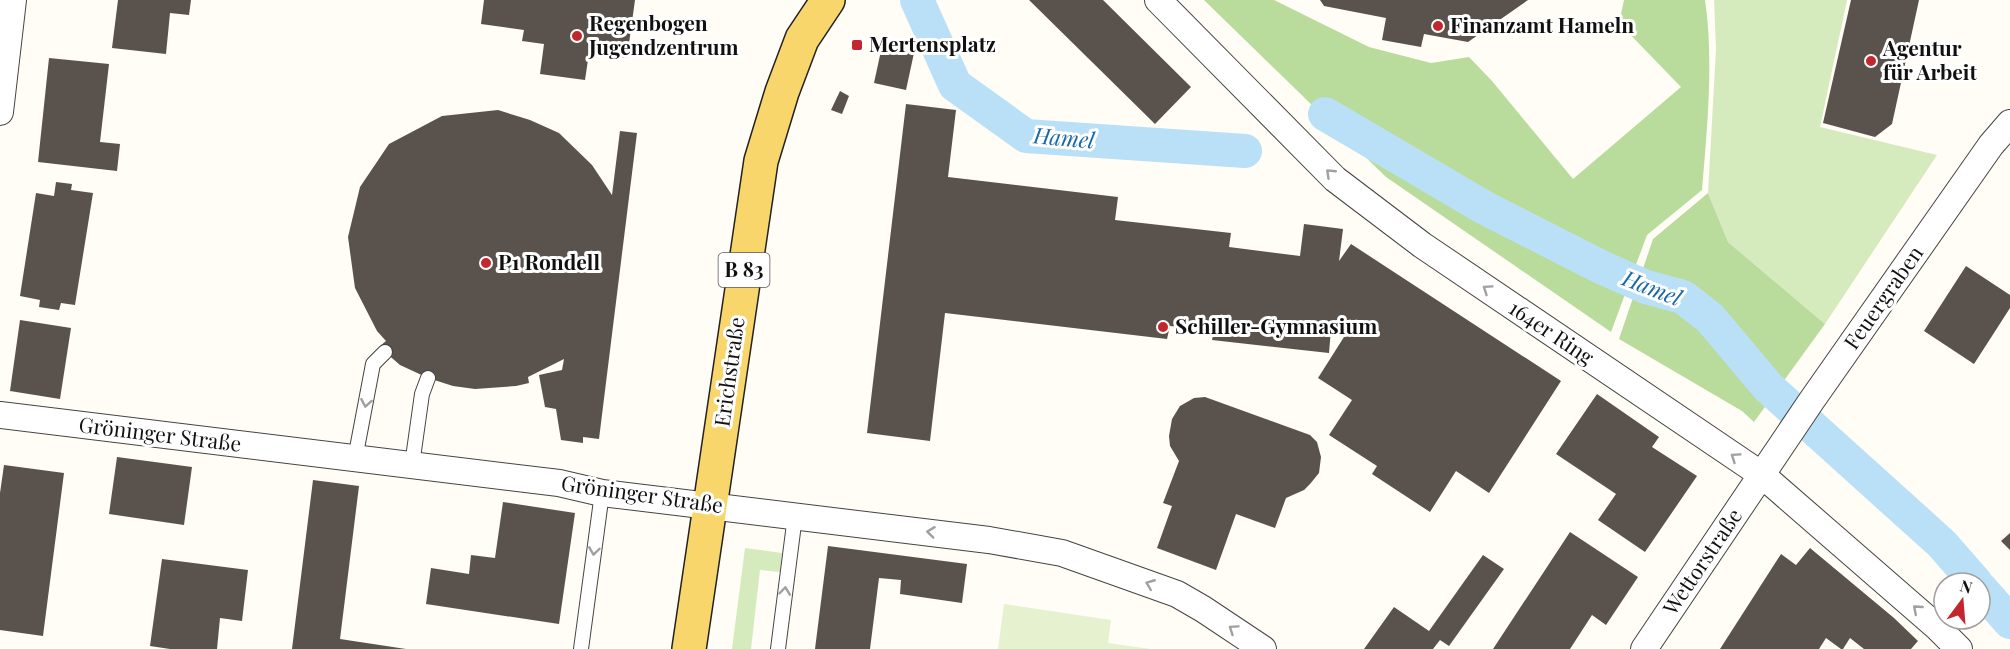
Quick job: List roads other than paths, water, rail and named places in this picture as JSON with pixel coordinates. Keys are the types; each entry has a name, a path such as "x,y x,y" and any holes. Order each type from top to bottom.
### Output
{"main road":[{"name":"Erichstraße","path":"689,649 761,161 782,92 802,39 828,0"}],"street":[{"path":"0,112 13,0"},
{"name":"164er Ring","path":"1158,0 1335,179 1422,245 1762,475 1938,628 1959,649"},
{"name":"Feuergraben","path":"1762,475 1991,145 2010,123"},
{"name":"Gröninger Straße","path":"0,415 559,483 602,493 989,540 1062,553 1177,594 1263,649"},
{"name":"Wettorstraße","path":"1644,649 1762,475"}],"lane":[{"path":"356,459 373,364 385,352"},
{"path":"412,465 422,394 428,378"},
{"path":"581,649 602,493"},
{"path":"778,649 795,516"}],"waterway":[{"name":"Hamel","path":"917,0 955,85 1026,136 1245,151"},
{"name":"Hamel","path":"1325,114 1485,208 1601,267 1646,287 1683,297 1710,318 1768,387 1942,544 1966,571"},
{"name":"Hamel","path":"1992,602 2010,622"}],"place":[{"name":"Finanzamt Hameln","path":"1438,26"},
{"name":"Regenbogen Jugendzentrum","path":"577,36"},
{"name":"Mertensplatz","path":"857,45"},
{"name":"Agentur für Arbeit","path":"1871,61"},
{"name":"P1 Rondell","path":"486,263"},
{"name":"Schiller-Gymnasium","path":"1163,327"}]}
